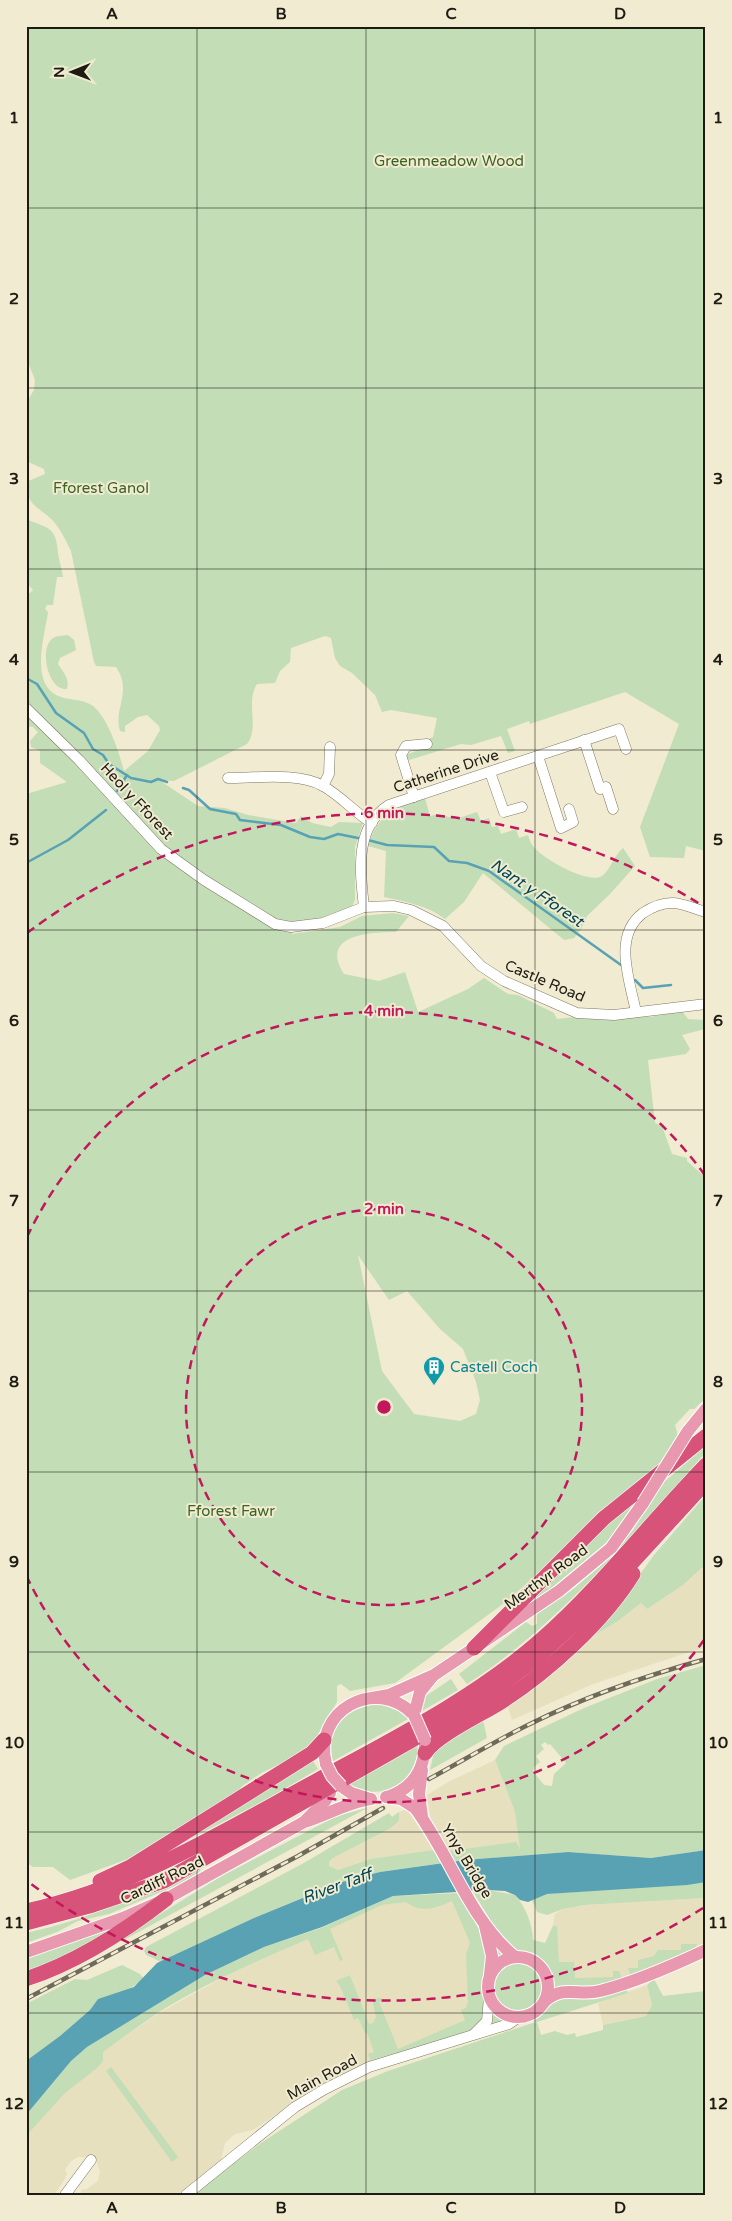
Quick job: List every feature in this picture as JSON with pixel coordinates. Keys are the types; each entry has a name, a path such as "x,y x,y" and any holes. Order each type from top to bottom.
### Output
{"highway":[{"path":"474,1648 604,1518 706,1436"},
{"path":"26,1911 72,1900 105,1889 161,1865 388,1741 487,1681 539,1641 574,1609 706,1465"},
{"path":"26,1923 93,1905 164,1881 490,1694 557,1640 706,1482"},
{"path":"424,1751 435,1742 506,1699 566,1651 624,1586 658,1535"},
{"path":"72,1900 102,1880 130,1867 316,1750 324,1740"},
{"path":"26,1979 56,1968 118,1933 166,1899"}],"main road":[{"name":"Merthyr Road","path":"372,1698 389,1695 434,1675 559,1591 597,1562 626,1530 688,1431 706,1410"},
{"name":"Merthyr Road","path":"414,1715 420,1692 434,1675"},
{"path":"372,1698 393,1701 414,1715 420,1726 424,1751 416,1778 409,1785 386,1797 371,1799 335,1789 329,1770 324,1740 332,1721 342,1710 356,1701 372,1698"},
{"name":"Ynys Bridge","path":"422,1818 419,1794 424,1751"},
{"name":"Cardiff Road","path":"304,1822 326,1801 335,1789"},
{"name":"Ynys Bridge","path":"386,1797 401,1799 410,1804 422,1818 484,1922 500,1943 515,1957"},
{"name":"Cardiff Road","path":"26,1952 122,1918 166,1899 304,1822 324,1816 356,1802 371,1799"},
{"name":"Ynys Bridge","path":"484,1922 492,1956 490,1975"},
{"path":"619,1985 595,1988 556,1982 546,1975 532,1960 515,1957 498,1964 490,1975 488,1984 489,1997 499,2011 507,2015 519,2017 536,2011 544,2001 560,1991 589,1993 619,1985 678,1964 706,1950"},
{"path":"544,2001 548,1985 546,1975"}],"street":[{"name":"Heol y Fforest","path":"26,708 79,760 161,849 262,918 290,927"},
{"name":"Catherine Drive","path":"364,907 360,861 365,838 372,823 383,810 414,797 619,729 626,749"},
{"path":"584,740 600,789 606,787 613,809"},
{"path":"414,797 401,755 406,746 427,744"},
{"path":"323,786 329,774 330,747"},
{"path":"538,756 561,828 573,822 569,809"},
{"path":"490,772 504,812 522,807"},
{"path":"228,778 277,777 310,781 323,786 372,823"},
{"path":"636,1012 625,958 627,935 632,924 647,911 664,904 674,903 706,912"},
{"name":"Castle Road","path":"290,927 323,924 364,907 394,906 419,914 443,926 453,934 472,957 491,973 519,988 577,1013 599,1015 706,1004"},
{"name":"Main Road","path":"467,2038 483,2027 487,2021 489,1997"},
{"name":"Main Road","path":"186,2195 295,2107 325,2089 375,2065 509,2024 519,2017"},
{"path":"65,2195 91,2160"}],"shaded area":[{"path":"706,1564 706,1648 593,1684 512,1720 507,1704 585,1641 618,1621 641,1603 647,1609 683,1585"},
{"path":"495,1760 515,1812 521,1851 451,1855 431,1821 427,1795 448,1782"},
{"path":"407,1809 433,1850 370,1859 338,1870 329,1866 329,1862 333,1858 391,1828 399,1821 399,1812"},
{"path":"706,1898 706,1943 655,1966 610,1982 570,1981 544,1948 555,1914 563,1909 585,1905"},
{"path":"417,1900 456,1901 470,1916 477,1993 465,2020 324,2083 253,2130 235,2134 225,2143 221,2160 178,2195 81,2195 81,2190 87,2189 98,2181 100,2171 97,2163 86,2157 78,2157 70,2162 65,2170 67,2173 65,2179 54,2195 26,2195 26,2116 102,2052 159,2013 229,1974 382,1905"},
{"path":"647,1985 652,2005 646,2016 603,2025 598,2003"}],"green space":[{"path":"26,26 706,26 706,851 686,846 684,858 650,857 640,827 679,724 625,692 530,724 529,721 507,729 515,751 508,753 501,736 471,745 461,744 409,760 405,755 428,747 430,738 433,737 437,718 391,710 382,712 375,695 352,673 340,666 335,658 331,638 325,636 291,648 290,662 280,671 275,683 257,684 252,699 253,723 251,738 247,744 174,781 159,780 198,806 225,808 248,815 296,823 301,816 312,823 331,827 339,822 363,823 355,847 355,899 350,913 291,928 292,934 340,927 362,916 393,913 409,916 396,932 373,933 350,938 342,944 338,951 338,961 344,974 379,981 405,972 418,1012 468,989 484,978 508,994 518,995 554,1013 557,1019 638,1015 650,1017 682,1011 688,1019 704,1020 705,1029 682,1035 690,1049 686,1054 648,1060 655,1123 662,1126 672,1154 687,1158 687,1161 706,1178 706,1398 694,1409 690,1409 675,1425 678,1436 656,1469 507,1601 395,1683 350,1691 341,1684 337,1686 337,1702 308,1751 263,1772 242,1786 236,1795 142,1854 70,1880 53,1867 33,1867 26,1862 26,794 67,782 40,763 40,751 31,747 30,741 38,732 33,727 26,726 26,596 33,590 26,582 26,519 46,527 53,533 56,538 63,577 57,577 53,605 47,605 45,609 48,612 42,644 41,668 43,679 48,688 60,697 89,703 98,711 112,736 124,771 148,751 160,730 159,726 147,715 138,717 125,726 125,732 120,731 119,715 123,692 121,676 116,667 96,666 71,551 55,523 31,502 29,497 26,482 45,474 44,469 26,461 26,403 34,390 35,380 26,357","holes":["358,1255 389,1300 407,1291 440,1329 463,1349 476,1382 480,1400 476,1414 460,1421 414,1414 382,1371"]},
{"path":"68,635 74,640 76,650 60,658 58,664 67,679 67,689 55,684 51,678 46,662 46,654 47,647 52,639"},
{"path":"425,798 430,816 438,814 456,819 477,812 481,821 489,818 492,827 498,826 501,834 516,829 519,838 528,835 531,843 545,857 577,874 596,878 602,876 623,848 635,866 587,916 574,938 564,940 483,873 464,902 445,919 424,907 384,897 386,851 368,846 372,835 382,819 396,809"},
{"path":"706,1446 706,1452 623,1546 564,1606 534,1634 467,1684 459,1674 526,1622 532,1626 537,1624 537,1614 573,1589 607,1560 633,1530 663,1483"},
{"path":"706,1495 706,1564 683,1585 647,1609 641,1603 618,1621 585,1641 618,1605 654,1555"},
{"path":"636,1501 618,1529 592,1557 580,1568 512,1615 590,1539"},
{"path":"706,1665 706,1850 651,1858 568,1852 455,1861 449,1851 516,1842 520,1849 515,1812 495,1760 504,1746 584,1708 657,1679","holes":["545,1742 548,1745 550,1744 566,1763 554,1774 552,1786 544,1785 533,1771 534,1767 540,1762 536,1756 544,1749 541,1745"]},
{"path":"451,1679 458,1690 422,1711 423,1698"},
{"path":"381,1704 398,1711 408,1719 333,1761 332,1737 342,1720 349,1713"},
{"path":"483,1720 487,1738 430,1770 435,1748"},
{"path":"418,1744 412,1770 395,1787 384,1791 372,1792 360,1789 347,1782"},
{"path":"311,1758 318,1769 269,1798 148,1861"},
{"path":"367,1808 122,1941 120,1939 220,1877 337,1816"},
{"path":"399,1812 399,1821 391,1828 333,1858 329,1862 329,1866 338,1870 370,1859 433,1850 442,1863 380,1872 323,1889 254,1918 161,1962 146,1955 144,1951 146,1947 302,1864 389,1813 392,1817"},
{"path":"209,1861 198,1873 182,1883 109,1914 78,1921 57,1932 26,1943 26,1933 98,1912 164,1884"},
{"path":"706,1882 706,1898 585,1905 563,1909 547,1915 537,1912 532,1900 547,1894"},
{"path":"488,1890 515,1895 528,1916 533,1940 545,1943 553,1926 557,1926 559,1962 574,1962 575,1978 613,1977 613,1971 619,1971 628,1993 537,2022 541,2035 555,2031 567,2035 575,2033 576,2037 603,2030 603,2025 646,2016 652,2005 647,1985 654,1979 663,1996 706,1991 706,2192 696,2195 191,2195 261,2143 342,2090 388,2071 536,2022 530,2020 509,2024 370,2060 368,2054 374,2052 367,2033 365,2033 358,2018 354,2020 340,1986 336,1981 350,1975 369,2024 373,2023 376,2017 372,1999 381,1998 383,2000 379,2002 398,2049 465,2020 461,2010 466,2008 468,2003 466,1954 470,1943 452,1901 429,1909 417,1908 406,1902 382,1905 330,1929 343,1960 340,1961 334,1947 315,1955 308,1939 195,1991 159,2012 103,2052 103,2061 96,2069 65,2093 26,2136 26,2115 71,2061 87,2047 205,1975 264,1947 321,1928 393,1896 460,1893 478,1928 490,1919 473,1892"},
{"path":"128,1921 77,1952 26,1973 26,1959"},
{"path":"681,1944 697,1944 695,1948 630,1975 628,1968 638,1968 638,1960 654,1956 658,1950 681,1950"},
{"path":"122,1965 140,1974 144,1979 126,1991 98,1999 90,2010 60,2036 26,2061 26,2004 75,1979 87,1980"},
{"path":"111,2067 178,2157 172,2162 106,2071"}],"water":[{"name":"River Taff","path":"706,1850 706,1882 687,1885 547,1894 528,1902 520,1900 515,1895 505,1891 488,1890 393,1896 322,1927 264,1947 205,1975 87,2047 71,2061 26,2115 26,2061 60,2036 90,2010 98,1999 134,1987 157,1963 254,1918 339,1883 380,1872 465,1860 568,1852 651,1858"}],"waterway":[{"name":"Nant y Fforest","path":"26,678 37,684 56,713 84,733 93,749 103,755 109,764 131,778 151,782 158,779 167,782"},
{"path":"117,791 127,775"},
{"name":"Nant y Fforest","path":"183,788 189,790 210,809 236,814 240,820 281,825 310,837 324,839 338,834 363,839"},
{"path":"26,863 68,840 106,810"},
{"name":"Nant y Fforest","path":"368,840 387,845 434,847 449,861 467,863 489,871 621,965"},
{"name":"Nant y Fforest","path":"635,980 643,988 671,985"}],"railway":[{"path":"429,1779 491,1744 573,1704 661,1672 706,1659"},
{"path":"26,1999 298,1856 383,1808"}],"place":[{"name":"Castell Coch","path":"434,1386"}],"park label":[{"name":"Greenmeadow Wood","path":"449,161"},
{"name":"Fforest Ganol","path":"101,488"},
{"name":"Fforest Fawr","path":"231,1511"}]}
